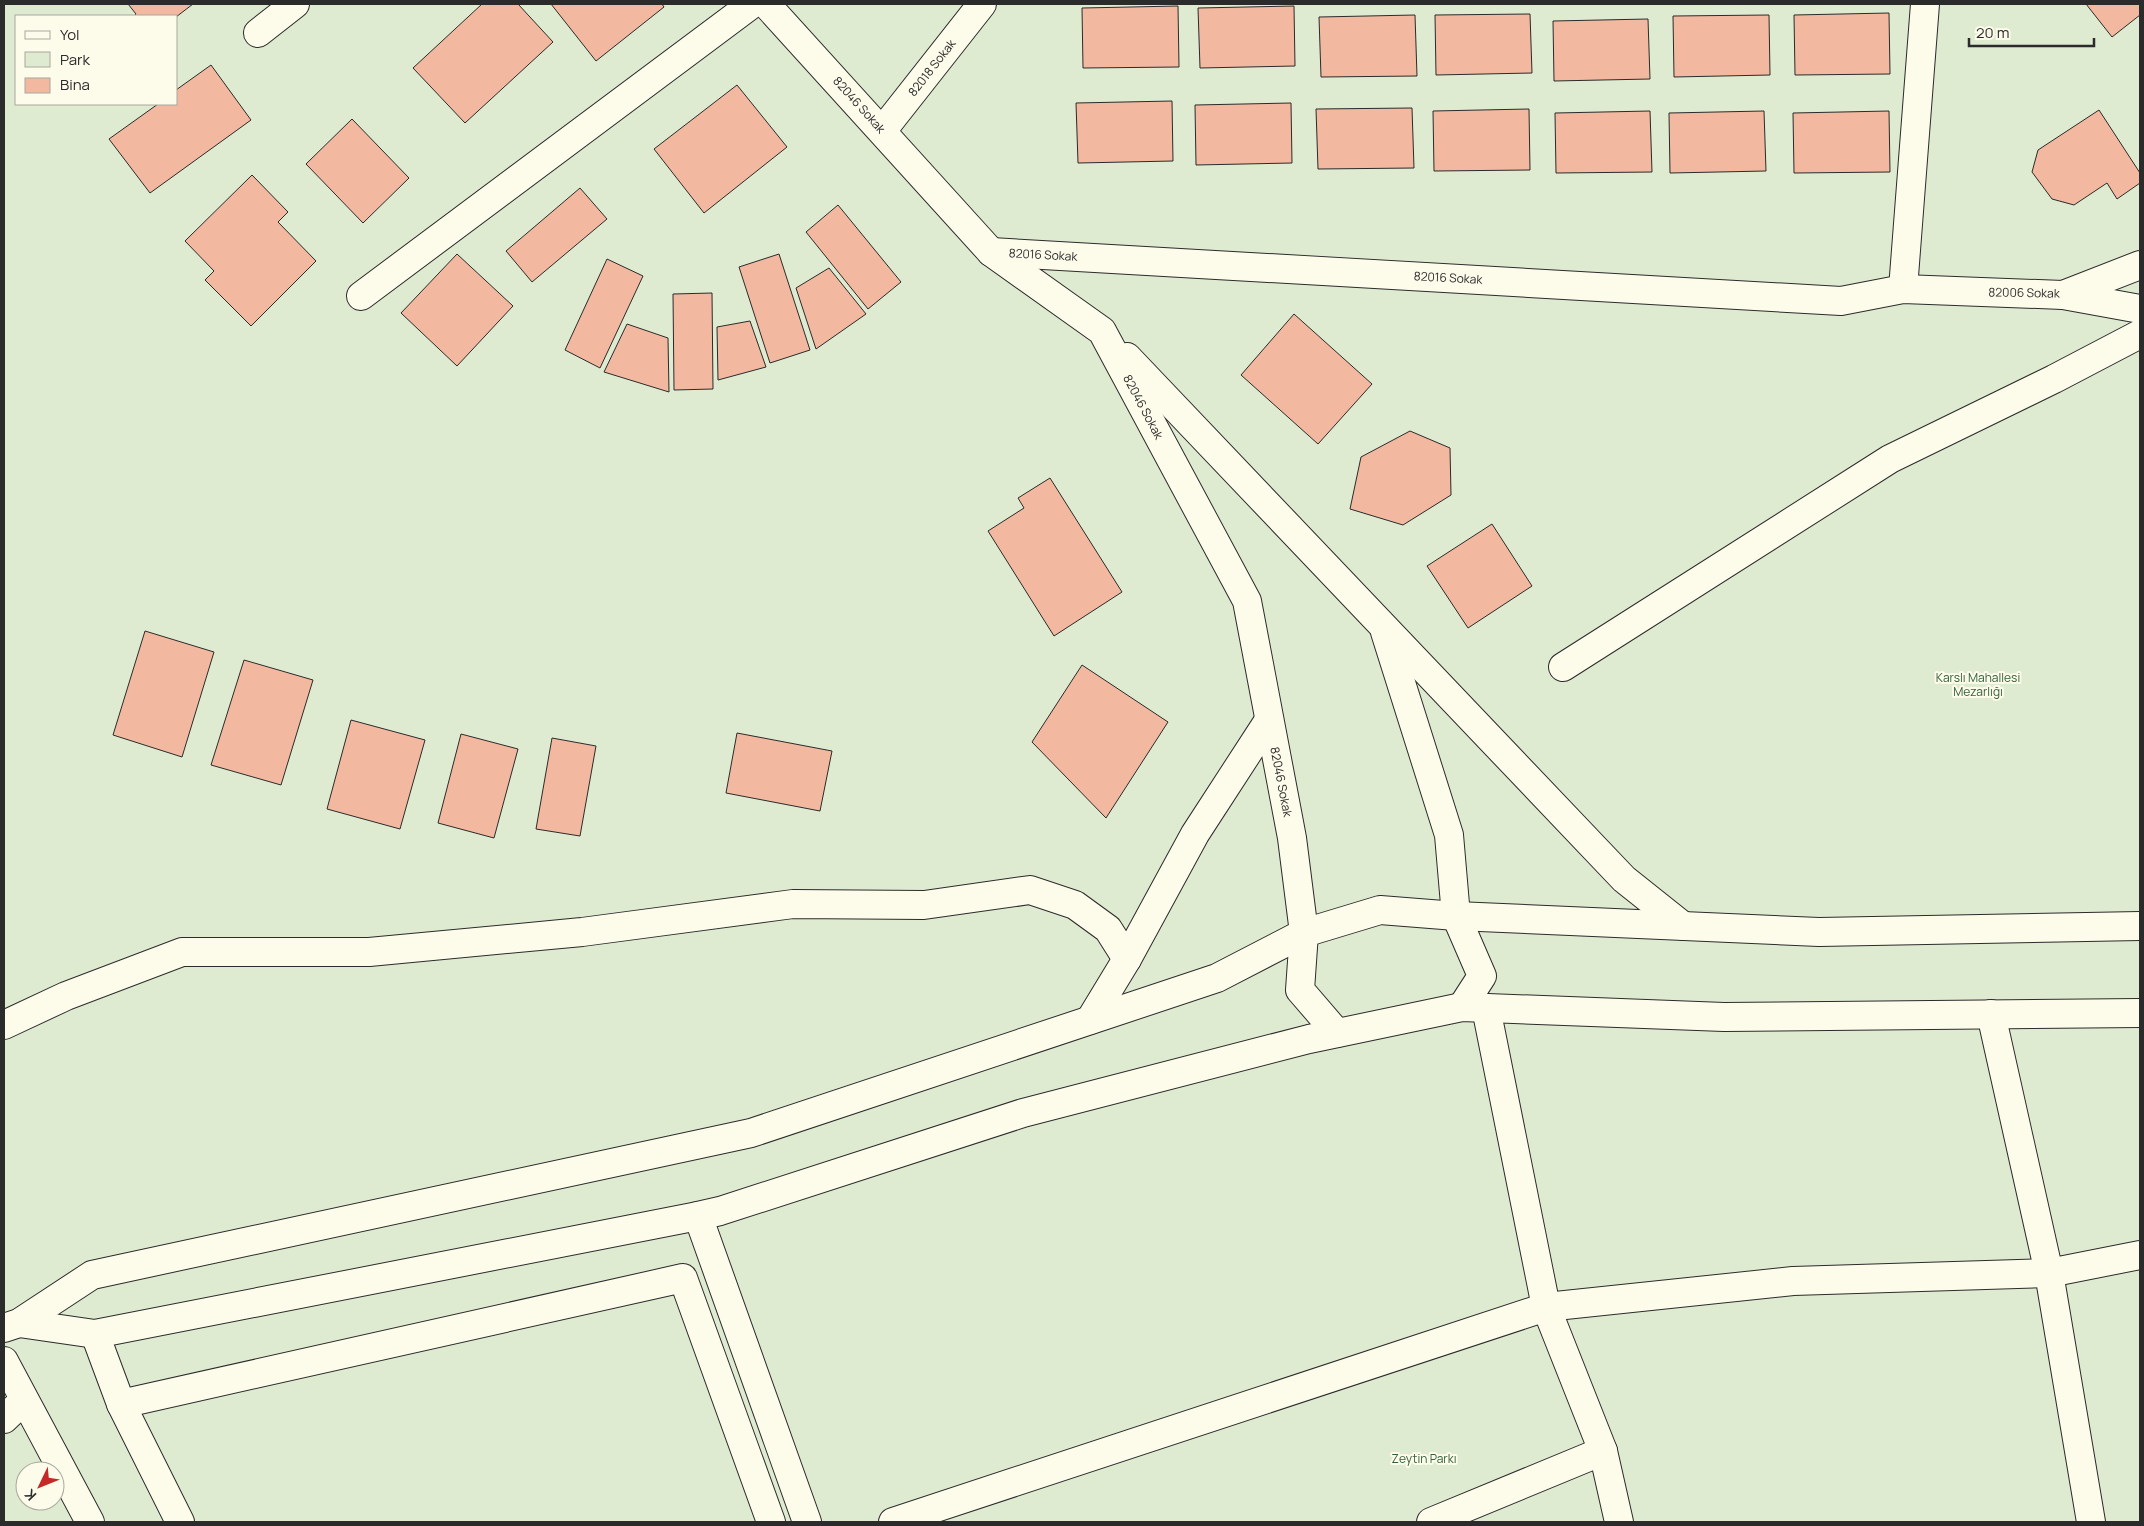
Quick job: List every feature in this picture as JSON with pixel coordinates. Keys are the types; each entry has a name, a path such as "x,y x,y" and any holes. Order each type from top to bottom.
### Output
{"street":[{"path":"258,33 296,4"},
{"path":"360,296 752,4"},
{"name":"82046 Sokak","path":"766,4 991,252 1102,331 1247,601 1292,838 1304,933 1300,990 1337,1033"},
{"name":"82018 Sokak","path":"882,131 982,4"},
{"path":"1903,289 1925,4"},
{"name":"82016 Sokak","path":"991,252 1841,301 1903,289"},
{"name":"82006 Sokak","path":"1903,289 2062,295 2140,266"},
{"path":"2062,295 2140,309"},
{"path":"1102,331 1624,879 1682,926"},
{"path":"1563,667 1890,459 2054,379 2140,334"},
{"path":"1383,626 1449,835 1456,916 1482,976 1474,1007 1546,1306 1603,1451 1619,1522"},
{"path":"1090,1020 1195,834 1269,720"},
{"path":"4,1024 66,996 182,952 369,952 582,932 793,904 924,905 1030,890 1076,905 1108,929 1126,959"},
{"path":"11,1325 92,1275 752,1133 1217,978 1304,933 1380,910 1456,916 1819,932 2140,926"},
{"path":"11,1325 95,1334 698,1216 720,1211 1023,1113 1337,1033 1474,1007 1724,1017 2140,1014"},
{"path":"1991,1014 2049,1273 2091,1522"},
{"path":"698,1216 806,1522"},
{"path":"893,1522 1546,1306 1793,1280 2049,1273 2140,1255"},
{"path":"121,1404 683,1278 772,1522"},
{"path":"95,1334 121,1404 180,1522"},
{"path":"4,1361 90,1522"},
{"path":"4,1419 24,1400"},
{"path":"1431,1522 1603,1451"}],"green space":[{"path":"4,4 2140,4 2140,1522 4,1522"}],"building":[{"path":"128,4 193,4 178,15 136,14"},
{"path":"482,4 518,4 553,42 465,123 413,68"},
{"path":"551,4 662,4 664,7 596,61"},
{"path":"2086,4 2140,4 2140,15 2112,37"},
{"path":"1178,6 1179,67 1083,68 1082,8"},
{"path":"1294,6 1295,66 1200,68 1198,8"},
{"path":"1889,13 1890,74 1795,75 1794,15"},
{"path":"1530,14 1532,73 1436,75 1435,15"},
{"path":"1415,15 1417,76 1321,77 1319,17"},
{"path":"1769,15 1770,75 1674,77 1673,16"},
{"path":"1648,19 1650,79 1554,81 1553,21"},
{"path":"211,65 251,120 150,193 109,139 157,105 178,105 178,89"},
{"path":"737,85 787,147 704,213 654,149"},
{"path":"1172,101 1173,161 1078,163 1076,103"},
{"path":"1291,103 1292,163 1196,165 1195,105"},
{"path":"1412,108 1414,168 1318,169 1316,109"},
{"path":"1529,109 1530,170 1434,171 1433,111"},
{"path":"2099,110 2140,173 2140,183 2117,199 2107,183 2074,205 2052,199 2032,172 2038,150"},
{"path":"1650,111 1652,172 1556,173 1555,113"},
{"path":"1764,111 1766,171 1670,173 1669,113"},
{"path":"1889,111 1890,172 1794,173 1793,113"},
{"path":"352,119 409,178 363,223 306,164"},
{"path":"252,175 288,212 278,222 316,261 251,326 205,280 214,271 185,241"},
{"path":"580,188 607,219 532,282 506,251"},
{"path":"838,205 901,282 868,309 806,232"},
{"path":"457,254 513,306 457,366 401,313"},
{"path":"779,254 810,350 770,363 739,267"},
{"path":"607,259 643,276 600,368 565,350"},
{"path":"829,268 866,314 816,349 796,288"},
{"path":"712,293 713,389 674,390 673,294"},
{"path":"1294,314 1372,384 1318,444 1241,375"},
{"path":"750,321 766,367 718,380 717,327"},
{"path":"627,324 668,338 669,392 604,372"},
{"path":"1410,431 1450,448 1451,495 1403,525 1350,509 1361,457"},
{"path":"1050,478 1122,592 1054,636 988,531 1024,508 1018,498"},
{"path":"1492,524 1532,586 1468,628 1427,566"},
{"path":"145,631 214,652 182,757 113,735"},
{"path":"244,660 313,680 281,785 211,765"},
{"path":"1082,665 1168,722 1106,818 1032,742"},
{"path":"351,720 425,740 400,829 327,809"},
{"path":"737,733 832,751 820,811 726,793"},
{"path":"461,734 518,749 494,838 438,823"},
{"path":"552,738 596,746 580,836 536,829"}],"park label":[{"name":"Karslı Mahallesi Mezarlığı","path":"1978,685"},
{"name":"Zeytin Parkı","path":"1424,1459"}]}
